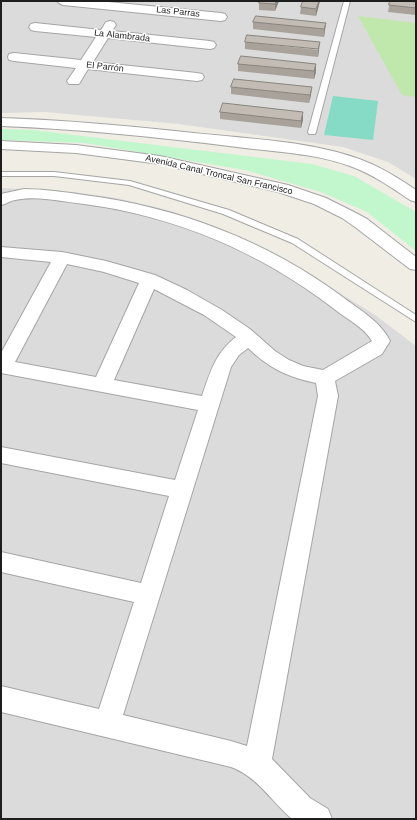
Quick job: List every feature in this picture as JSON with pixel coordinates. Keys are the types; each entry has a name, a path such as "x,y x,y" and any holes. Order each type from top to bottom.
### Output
{"street":[{"name":"Las Parras","path":"63,1 124,4 221,17"},
{"path":"74,81 124,4"},
{"name":"La Alambrada","path":"35,27 210,45"},
{"name":"El Parrón","path":"14,57 197,77"},
{"path":"1,122 130,130 313,152 343,159 369,168 391,180 416,197"},
{"name":"Avenida Canal Troncal San Francisco","path":"1,145 76,149 160,160 282,188 320,201 348,215 361,223 416,265"},
{"path":"1,200 18,195 50,196 104,202 188,223 215,233 268,257 320,288 379,336 381,341 375,349 325,378 298,372 276,362 248,338 204,306 149,279 106,266 62,257 1,252"},
{"path":"62,257 2,367 210,404"},
{"path":"102,385 149,279"},
{"path":"108,724 182,490 226,358 238,345 248,338"},
{"path":"256,765 328,396 325,378"},
{"path":"1,455 182,490"},
{"path":"1,562 149,595"},
{"path":"1,699 231,754 256,765 268,775 300,808 318,819"}],"lane":[{"path":"312,132 347,1"},
{"path":"1,174 54,174 130,183 226,212 295,241 416,319"}],"shaded area":[{"path":"1,1 416,1 416,179 388,162 343,147 179,124 45,112 1,113"},
{"path":"1,188 65,191 117,198 171,211 198,220 262,247 300,268 375,315 416,346 416,819 1,819"}],"green space":[{"path":"358,16 416,23 416,97 402,95"},
{"path":"333,96 378,101 373,140 324,135"},
{"path":"1,129 33,130 312,164 354,176 416,212 416,251 367,212 321,192 245,170 85,143 1,140"}],"building":[{"path":"260,1 276,1 275,4 259,3"},
{"path":"303,1 319,1 316,9 301,7"},
{"path":"390,1 416,2 416,8 389,5"},
{"path":"256,16 326,23 324,29 253,22"},
{"path":"247,35 320,42 318,49 245,42"},
{"path":"241,56 316,64 314,71 238,64"},
{"path":"234,79 312,87 310,95 231,87"},
{"path":"223,103 303,112 301,121 220,112"}]}
